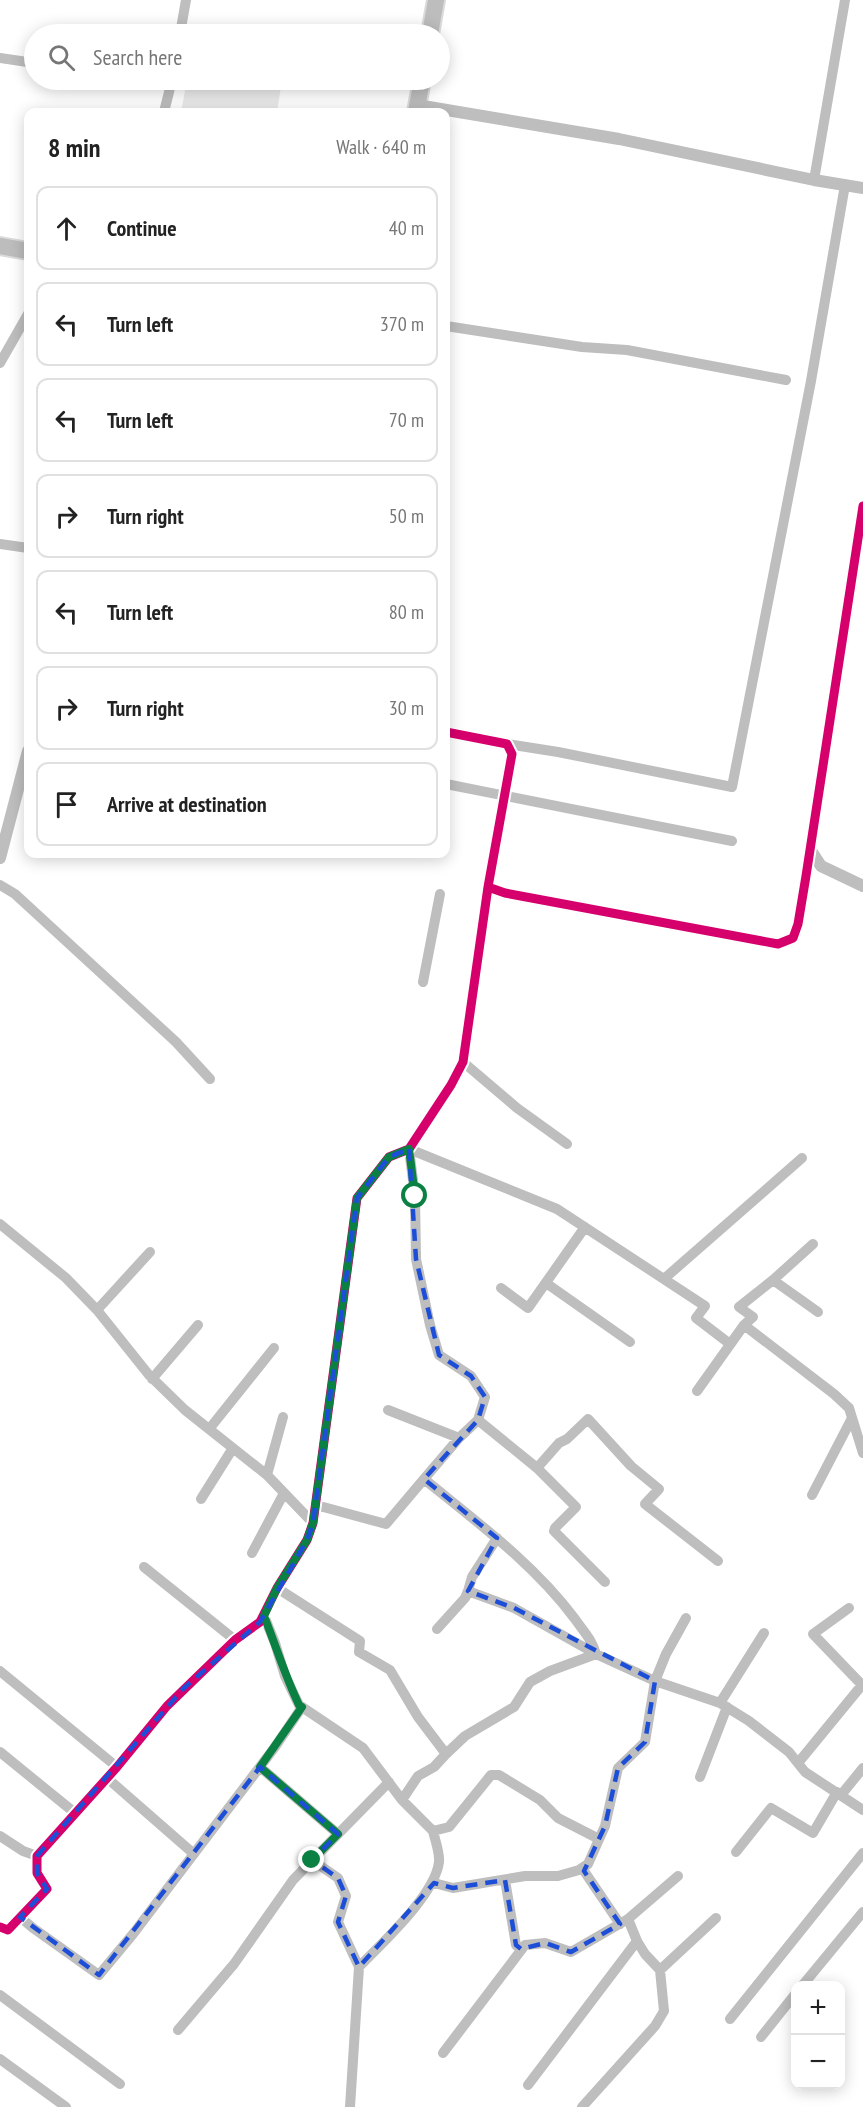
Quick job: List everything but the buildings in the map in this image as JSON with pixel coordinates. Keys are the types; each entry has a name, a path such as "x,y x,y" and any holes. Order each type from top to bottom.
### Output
{"highway":[{"path":"432,24 436,0"},
{"path":"416,108 420,90"},
{"path":"0,246 24,250"}],"street":[{"path":"182,24 186,0"},
{"path":"814,180 845,0"},
{"path":"0,58 24,62"},
{"path":"165,108 170,90"},
{"path":"450,114 619,139 814,180 863,188"},
{"path":"450,733 732,787 811,381 845,185"},
{"path":"0,363 24,321"},
{"path":"450,327 582,347 627,350 786,380"},
{"path":"488,887 505,894 778,944 793,938 798,924 806,876 863,506"},
{"path":"0,544 24,547"},
{"path":"0,1927 8,1930 47,1889 38,1873 37,1856 117,1767 167,1706 235,1640 260,1622 277,1588 307,1540 316,1505 357,1198 389,1157 409,1149 451,1085 463,1062 488,887 512,754 507,744"},
{"path":"0,857 24,766"},
{"path":"450,785 732,841"},
{"path":"810,849 821,866 863,886"},
{"path":"806,876 821,866"},
{"path":"0,885 15,894 176,1042 210,1079"},
{"path":"423,982 440,894"},
{"path":"463,1062 517,1108 567,1144"},
{"path":"409,1149 556,1209 705,1306 696,1318 730,1344"},
{"path":"316,1505 386,1524 459,1438 478,1420 484,1398 471,1376 439,1355 416,1259 415,1196 409,1149"},
{"path":"664,1278 802,1158"},
{"path":"0,1224 66,1278 97,1310 152,1379 185,1410 267,1475 313,1523"},
{"path":"501,1288 528,1308 585,1227"},
{"path":"697,1391 744,1324 753,1317 739,1306 773,1280 813,1244"},
{"path":"97,1310 150,1251"},
{"path":"773,1280 818,1312"},
{"path":"546,1283 630,1342"},
{"path":"744,1324 849,1408 863,1453"},
{"path":"152,1379 198,1325"},
{"path":"210,1428 274,1348"},
{"path":"388,1410 459,1438"},
{"path":"267,1475 283,1417"},
{"path":"812,1495 852,1418"},
{"path":"537,1468 559,1443 567,1439 588,1419 631,1466 659,1489 645,1504 718,1561"},
{"path":"478,1420 537,1468 576,1507 554,1531 605,1582"},
{"path":"201,1499 233,1448"},
{"path":"424,1479 496,1538 556,1594 591,1638 596,1654"},
{"path":"252,1553 284,1493"},
{"path":"437,1629 465,1598 472,1577 496,1538"},
{"path":"144,1568 235,1640"},
{"path":"277,1588 360,1641 359,1652 390,1670 418,1717 446,1754"},
{"path":"468,1591 514,1608 596,1654 655,1681 724,1705 789,1752 805,1772 863,1810"},
{"path":"798,1763 862,1685 813,1634 849,1608"},
{"path":"264,1616 285,1676 299,1705 363,1748 402,1800 433,1830 440,1861 434,1883 400,1924 359,1967"},
{"path":"434,1883 453,1888 525,1876 558,1876 588,1864 605,1826 618,1768 645,1742 655,1681 666,1654 686,1618"},
{"path":"700,1776 724,1705 764,1633"},
{"path":"402,1800 418,1776 434,1767 465,1736 514,1707 530,1682 550,1671 596,1654"},
{"path":"0,1671 117,1767"},
{"path":"20,1917 33,1929 99,1975 134,1934 260,1767 302,1707"},
{"path":"0,1752 75,1813"},
{"path":"260,1767 338,1834"},
{"path":"736,1852 771,1808 813,1833 839,1793 863,1768"},
{"path":"433,1830 449,1827 491,1775 499,1775 540,1800 558,1818 599,1839"},
{"path":"107,1778 194,1854"},
{"path":"178,2030 234,1964 293,1880 389,1782"},
{"path":"2,1841 37,1856"},
{"path":"730,2019 863,1853"},
{"path":"312,1860 338,1878 346,1896 338,1922 359,1967 350,2107"},
{"path":"582,1868 638,1941 645,1954 660,1970 664,2011 655,2026 582,2107"},
{"path":"443,2053 525,1944 545,1943 571,1952 624,1922 678,1876"},
{"path":"505,1880 516,1945 521,1949"},
{"path":"806,1981 863,1912"},
{"path":"660,1970 716,1918"},
{"path":"528,2085 638,1941"},
{"path":"0,1995 120,2084"},
{"path":"761,2037 791,1998"},
{"path":"0,2059 66,2107"}],"highlighted area":[{"path":"409,1149 416,1259 439,1355 471,1376 485,1397 478,1420 424,1479 497,1538 468,1591 514,1608 655,1681 645,1742 618,1768 605,1826 584,1871 620,1924 571,1952 545,1943 521,1949 516,1945 505,1880 453,1888 434,1883 359,1967 338,1922 346,1896 338,1878 312,1860 338,1834 260,1767 99,1975 20,1917 47,1889 37,1873 37,1856 184,1688 260,1622 307,1540 313,1523 357,1198 389,1157"}],"shaded area":[{"path":"185,90 280,90 278,108 182,108"}],"cycle path":[{"path":"450,733 507,744 512,754 488,887 505,893 778,944 793,938 798,924 806,876 863,506"},
{"path":"0,1927 8,1930 47,1889 37,1873 37,1856 117,1767 167,1706 235,1640 260,1622 277,1588 307,1540 313,1523 357,1198 389,1157 409,1149 451,1085 463,1062 488,887"}],"route":[{"path":"312,1860 338,1834 260,1767 302,1707 285,1676 264,1616 277,1588 307,1540 313,1523 357,1198 389,1157 409,1149 415,1196"}]}
